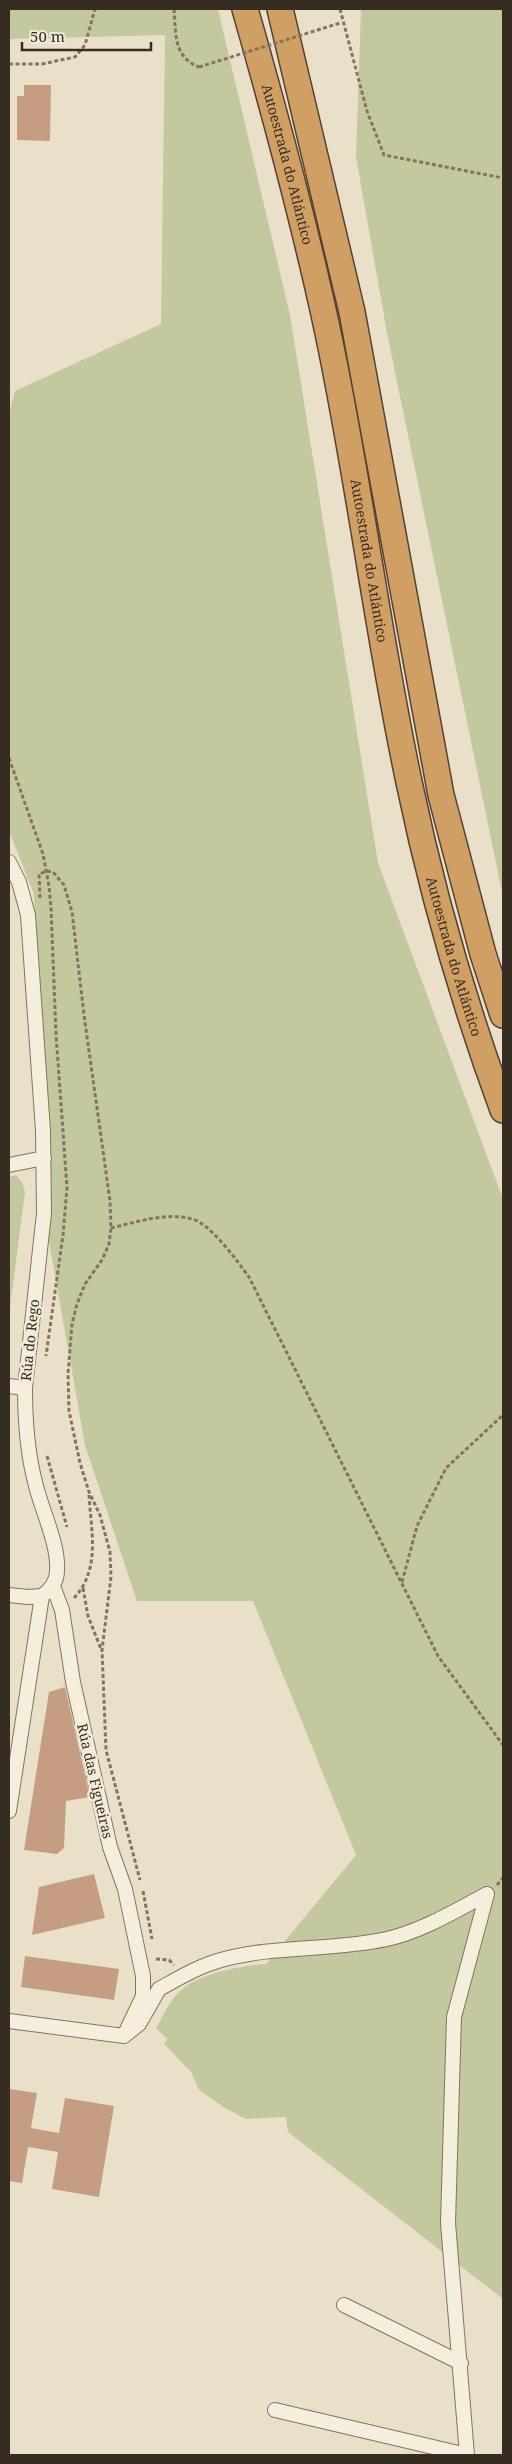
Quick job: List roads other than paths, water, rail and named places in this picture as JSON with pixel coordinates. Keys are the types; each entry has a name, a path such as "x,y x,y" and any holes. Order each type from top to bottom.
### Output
{"highway":[{"name":"Autoestrada do Atlántico","path":"245,9 272,103 327,329 409,783 444,924 488,1069 503,1110"},
{"name":"Autoestrada do Atlántico","path":"280,9 352,312 441,795 483,954 503,1015"}],"street":[{"name":"Rúa do Rego","path":"9,862 19,882 28,915 44,1158 44,1213 25,1388 25,1412 31,1465 57,1563 56,1579 52,1586"},
{"path":"9,1165 44,1158"},
{"path":"9,1386 25,1388"},
{"path":"9,1811 42,1596 52,1586"},
{"name":"Rúa das Figueiras","path":"52,1586 62,1610 73,1682 110,1847 125,1889 143,1976 143,1996 124,2036"},
{"path":"9,1594 28,1597 42,1596"},
{"path":"9,2021 124,2036 139,2024 159,1989 201,1967 244,1955 351,1946 389,1938 431,1923 487,1894 454,2018 448,2223 461,2363 467,2455 275,2410"},
{"path":"143,1976 150,1986 159,1989"},
{"path":"344,2305 461,2363"}]}
